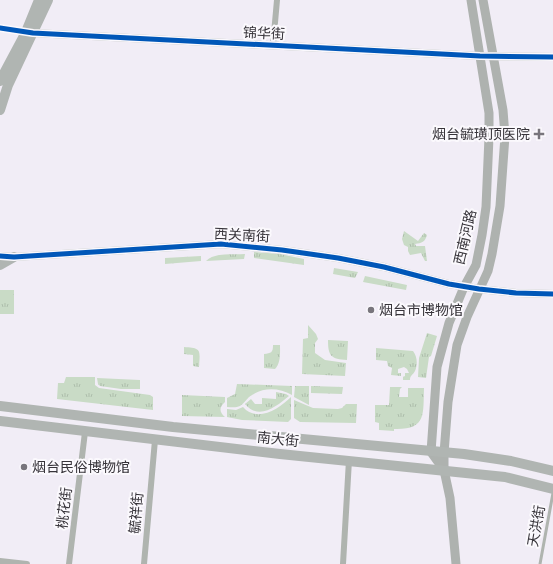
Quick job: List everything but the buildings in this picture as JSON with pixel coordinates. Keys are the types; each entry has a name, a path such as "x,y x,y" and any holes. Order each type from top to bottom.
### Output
{"main road":[{"path":"0,110 8,84 40,0"},
{"path":"0,81 48,0"},
{"name":"西南河路","path":"444,470 431,452 437,367 449,323 464,287 476,265 486,207 489,113 470,0"},
{"name":"西南河路","path":"456,564 450,498 444,470 448,402 457,345 479,289 488,271 496,236 502,187 505,136 503,110 483,0"},
{"path":"0,266 14,256"},
{"name":"南大街","path":"0,406 166,426 464,454 511,461 553,471"},
{"name":"南大街","path":"0,421 155,440 505,477 553,489"}],"street":[{"path":"273,45 277,0"},
{"path":"0,28 29,32"},
{"name":"锦华街","path":"29,32 480,56 553,56"},
{"name":"西关南街","path":"0,256 221,244 282,250 338,258 384,267 464,287 516,293 553,294"},
{"name":"桃花街","path":"69,564 85,432"},
{"name":"毓祥街","path":"144,564 155,440"},
{"path":"344,564 349,460"},
{"path":"0,561 27,564"}],"lane":[{"name":"天洪街","path":"540,564 553,493"}],"green space":[{"path":"404,231 418,241 424,233 427,235 423,242 415,244 416,246 425,246 427,261 425,261 421,253 410,255 408,247 404,245 402,239"},
{"path":"254,252 280,254 304,259 304,265 254,258"},
{"path":"224,254 245,254 244,259 206,261 214,256"},
{"path":"201,256 201,261 165,264 165,258"},
{"path":"334,268 358,272 355,278 333,274"},
{"path":"365,276 407,285 406,290 363,282"},
{"path":"0,290 14,290 14,314 0,314"},
{"path":"308,325 316,334 318,339 315,343 315,353 325,360 346,363 345,376 302,374 303,339 308,338"},
{"path":"427,333 437,336 431,356 429,357 426,378 418,377 419,358"},
{"path":"328,340 348,341 347,360 337,359 332,356 329,350"},
{"path":"273,345 280,345 280,358 277,367 275,369 264,368 264,354 273,350"},
{"path":"184,347 194,348 199,351 199,367 193,366 193,355 184,354"},
{"path":"376,348 413,351 417,366 410,380 403,380 405,373 409,373 404,367 398,369 398,373 401,373 401,376 391,375 392,368 388,366 387,361 376,360"},
{"path":"66,377 95,377 95,385 99,388 150,395 153,397 153,410 57,399 58,383 64,383"},
{"path":"97,378 140,380 140,389 121,389 100,386"},
{"path":"237,384 292,386 292,395 276,389 259,391 249,397 240,406 227,407 227,398 235,394"},
{"path":"295,386 309,386 309,405 294,397"},
{"path":"311,386 343,387 342,394 311,393"},
{"path":"390,387 402,387 400,389 399,397 408,397 408,388 424,388 423,413 418,423 412,427 405,429 394,429 394,431 379,430 379,423 375,422 375,405 389,405"},
{"path":"276,392 289,396 268,410 262,412 256,411 250,409 245,404 251,399 255,404 262,404 262,398 276,399"},
{"path":"182,395 225,397 225,402 220,410 225,417 182,416"},
{"path":"291,397 291,419 288,422 242,420 227,417 227,409 236,410 243,407 249,412 261,414 274,410"},
{"path":"294,400 313,408 338,409 342,408 346,404 357,404 356,423 300,422 294,418"}],"cycle path":[{"path":"0,28 33,33 480,56 553,57"},
{"path":"0,256 14,257 221,244 282,250 338,258 384,267 449,284 479,289 516,293 553,294"}],"place":[{"name":"烟台毓璜顶医院","path":"539,134"},
{"name":"烟台市博物馆","path":"371,310"},
{"name":"烟台民俗博物馆","path":"24,467"}]}
